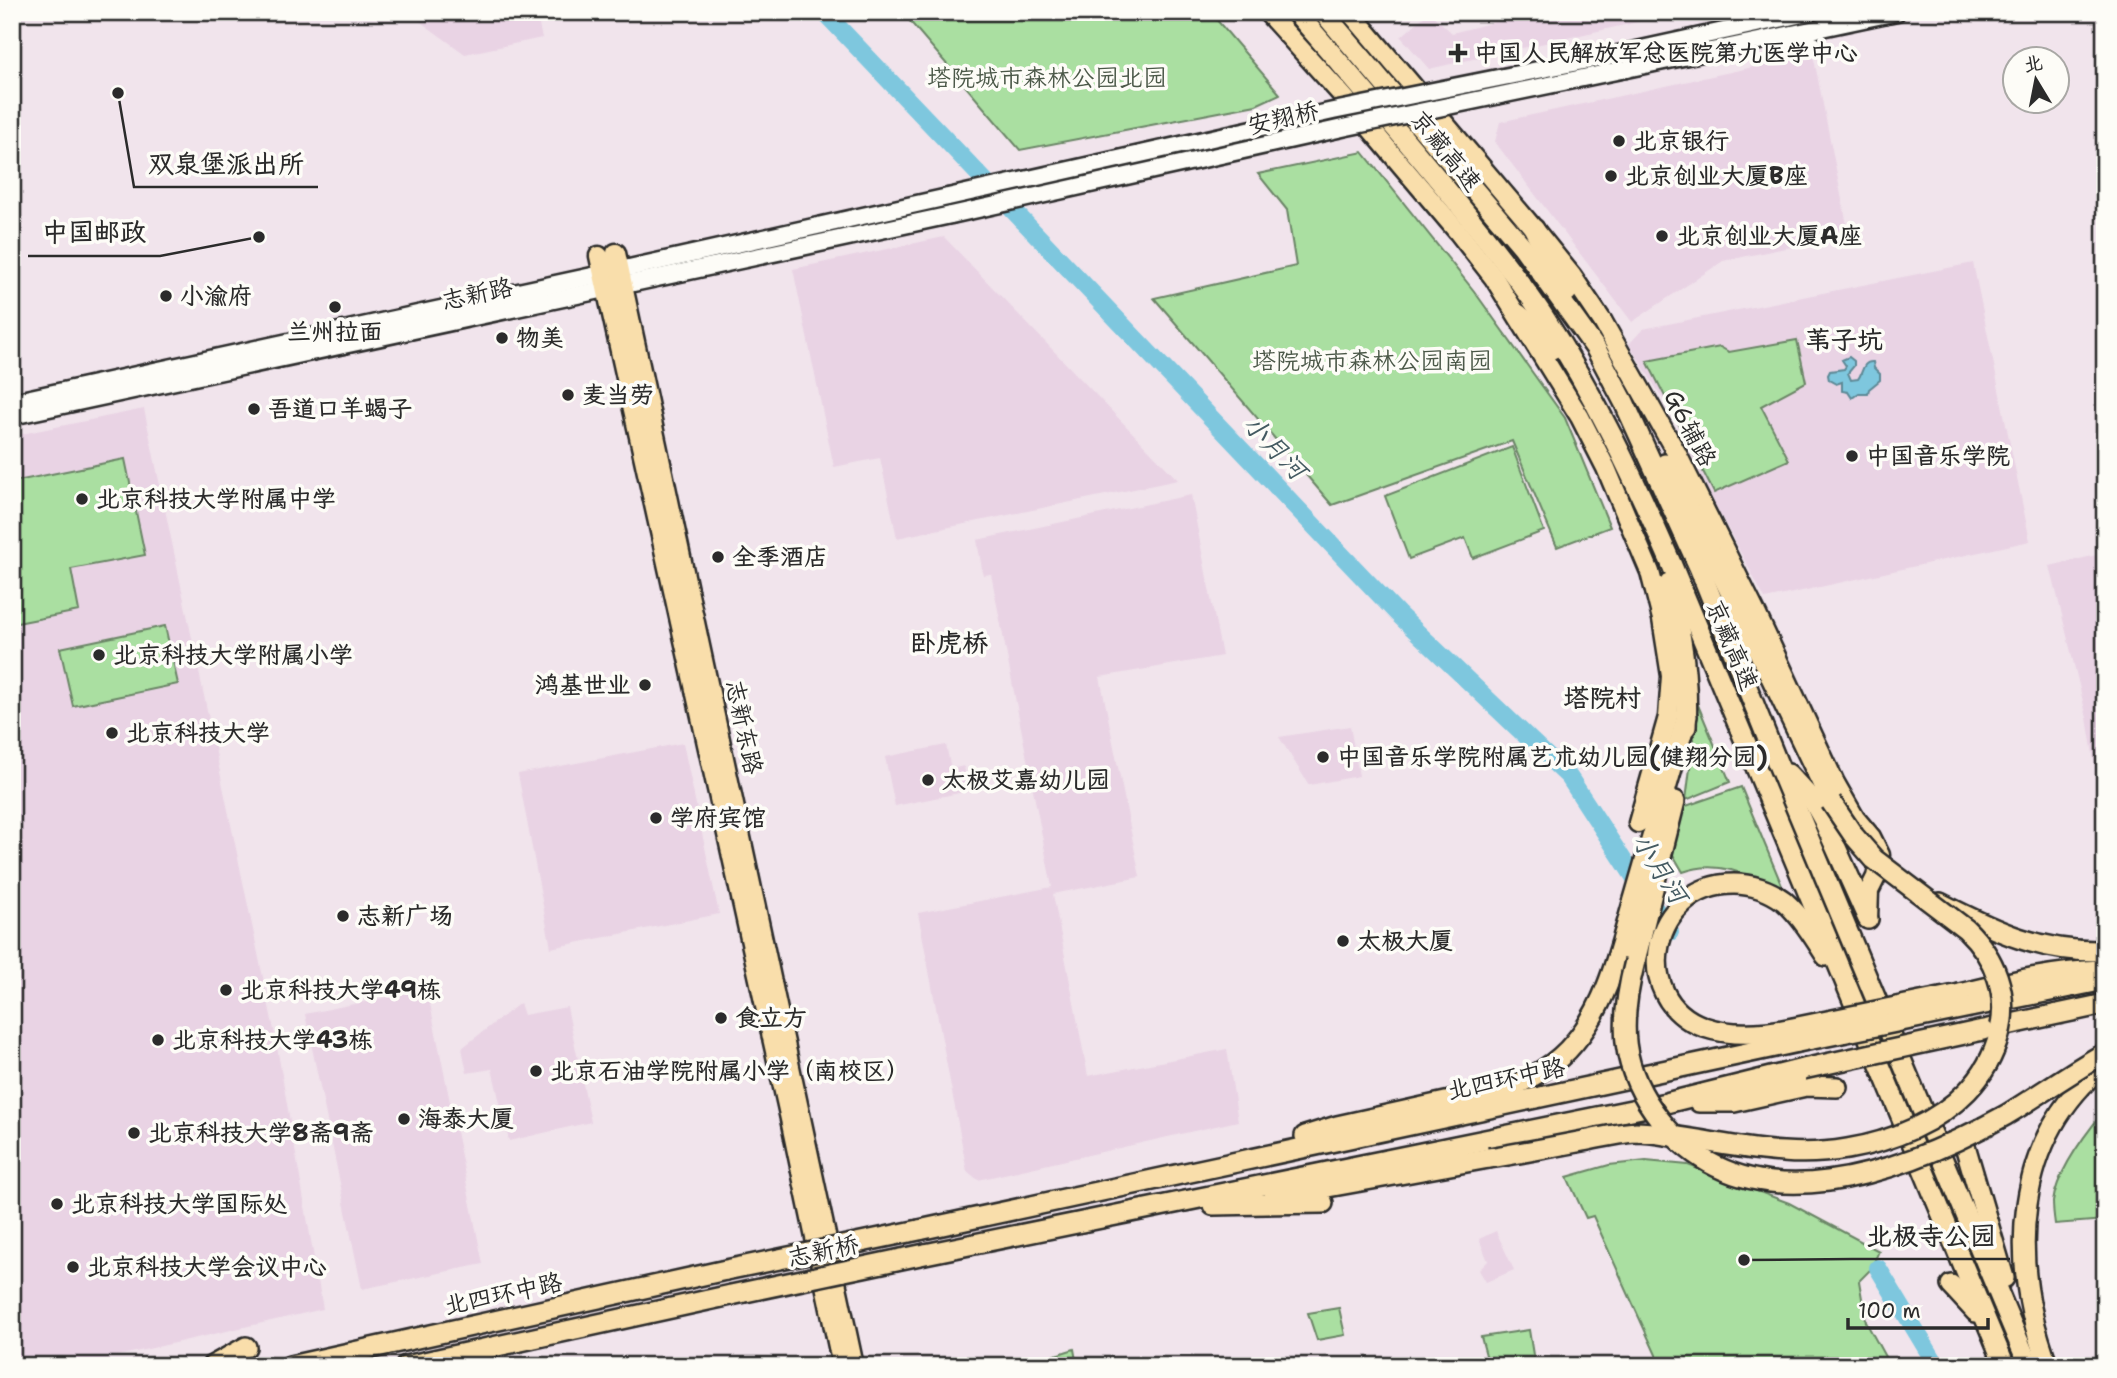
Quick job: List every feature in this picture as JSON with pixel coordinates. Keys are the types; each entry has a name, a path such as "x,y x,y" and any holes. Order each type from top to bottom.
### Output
{"highway":[{"name":"京藏高速","path":"1296,12 1417,153 1504,262 1544,317 1613,436 1640,492 2005,1366"},
{"name":"京藏高速","path":"1322,12 1514,236 1596,349 1624,402 1699,567 1777,762 2030,1366"},
{"path":"1534,229 1596,349"},
{"path":"1518,314 1543,336 1613,436"},
{"path":"1227,1193 1300,1192 1636,1132 1781,1152 1822,1152 1891,1138 1943,1113 1975,1083 1993,1055 2002,1024 2001,992 1993,962 1978,940 1966,929 1874,859 1854,836 1831,802 1668,468 1624,402"},
{"path":"1640,492 1681,631 1686,706 1684,759 1632,971 1623,1022 1630,1065 1639,1088 1668,1130 1689,1149 1725,1171 1750,1179 1776,1184 1800,1184 1844,1178 1894,1165 1955,1141 2007,1114 2105,1053"},
{"path":"1190,1171 1337,1126 1509,1088 1532,1077 1555,1061 1574,1043 1591,1018 1612,973 1686,706"},
{"path":"1777,762 1812,801 1824,821 1868,919"},
{"path":"1850,991 1812,935 1783,900 1746,884 1707,888 1686,900 1672,915 1660,935 1656,957 1660,980 1671,1002 1686,1017 1703,1027 1748,1034 1965,1000 2035,976 2077,970 2105,970"},
{"path":"1913,890 1999,933 2057,949 2105,951"},
{"name":"北四环中路","path":"919,1230 1798,1042 1965,1000 2105,980"},
{"path":"1159,1206 1666,1102 1803,1069 2105,1004"},
{"path":"2048,1366 2033,1321 2028,1293 2023,1254 2024,1220 2035,1163 2065,1106 2082,1085 2105,1064"},
{"path":"1666,1102 1734,1102 1806,1086 1837,1087"},
{"path":"1966,1149 2030,1366"},
{"path":"1159,1206 1323,1203"},
{"name":"志新桥","path":"731,1295 1159,1206"},
{"name":"志新桥","path":"726,1270 919,1230"},
{"name":"北四环中路","path":"290,1366 726,1270"},
{"path":"1951,1285 1986,1323"},
{"name":"北四环中路","path":"405,1366 731,1295"},
{"path":"212,1366 246,1347"}],"main road":[{"path":"1267,12 1343,96 1458,232 1518,314 1580,417 1606,468 1650,572 1662,619 1671,676 1668,717 1638,823"},
{"name":"G6辅路","path":"1350,12 1572,276 1603,323 1661,424 1757,615 1835,783 1854,818 1871,837 1880,855 1876,877 1869,891 1868,919"},
{"path":"1779,12 1805,14"},
{"name":"安翔桥","path":"951,215 1347,127 1897,12"},
{"name":"安翔桥","path":"948,197 1334,111 1805,14"},
{"path":"1770,39 1814,45"},
{"path":"913,193 948,197"},
{"name":"志新路","path":"12,416 146,380 948,197"},
{"path":"797,230 829,210"},
{"path":"913,235 951,215"},
{"name":"志新路","path":"611,272 951,215"},
{"name":"志新东路","path":"611,272 833,1298"},
{"name":"志新路","path":"12,402 146,380"},
{"path":"833,1298 842,1366"},
{"path":"833,1298 854,1366"}],"shaded area":[{"path":"407,12 536,12 542,38 465,54"},
{"name":"中国人民解放军总医院第九医学中心","path":"1429,12 1452,33 1510,18 1509,12 1682,12 1429,69 1401,37"},
{"path":"1813,54 1849,235 1723,261 1632,322 1495,142 1500,122"},
{"path":"944,237 1178,480 897,538 880,458 834,467 793,269"},
{"name":"中国音乐学院","path":"1973,263 2030,541 1765,599 1710,495 1674,417 1629,344 1643,329"},
{"name":"北京科技大学","path":"144,409 274,1030 323,1309 74,1366 12,1366 12,436"},
{"path":"1191,495 1222,656 1100,677 1140,877 1053,894 1088,1076 1227,1049 1238,1121 978,1180 967,1171 918,913 1052,887 991,574 983,575 977,540"},
{"path":"2105,553 2105,827 2087,718 2050,566"},
{"name":"中国音乐学院附属艺术幼儿园(健翔分园)","path":"1350,726 1359,776 1309,785 1279,737"},
{"path":"683,743 719,914 551,948 518,774"},
{"name":"太极艾嘉幼儿园","path":"946,745 951,769 964,766 969,791 895,806 885,757"},
{"path":"427,989 483,1264 362,1289 305,1014"},
{"name":"北京石油学院附属小学（南校区）","path":"520,1003 524,1015 567,1007 591,1122 509,1141 492,1069 467,1073 462,1048"},
{"path":"1496,1231 1514,1270 1486,1282 1479,1270 1488,1261 1479,1239"}],"green space":[{"name":"塔院城市森林公园北园","path":"902,12 1210,12 1280,94 1256,105 1020,150"},
{"name":"塔院城市森林公园南园","path":"1363,152 1474,291 1565,418 1610,527 1557,547 1512,441 1332,505 1154,298 1296,266 1287,210 1258,174"},
{"path":"1797,340 1806,382 1761,406 1789,460 1714,493 1647,361 1720,347 1729,352"},
{"path":"1512,447 1544,531 1473,558 1465,538 1409,559 1385,496"},
{"name":"北京科技大学附属中学","path":"125,459 145,555 71,569 79,611 12,624 12,482"},
{"path":"165,626 178,684 73,706 60,648"},
{"path":"1698,705 1730,782 1686,800"},
{"path":"1741,787 1785,893 1723,868 1697,868 1683,872 1672,853 1683,807"},
{"path":"2105,1110 2105,1220 2055,1224 2053,1202 2060,1178 2081,1141"},
{"path":"1646,1161 1688,1165 1789,1203 1879,1251 1871,1269 1859,1281 1866,1322 1890,1366 1661,1366 1593,1216 1586,1218 1567,1177 1609,1165"},
{"path":"1339,1308 1345,1335 1317,1340 1308,1313"},
{"path":"1529,1330 1534,1361 1517,1366 1489,1366 1481,1337"},
{"path":"1074,1349 1077,1366 1047,1366 1046,1358"}],"water":[{"path":"1849,357 1854,361 1854,366 1848,373 1851,380 1858,379 1869,362 1873,362 1874,368 1880,374 1880,380 1868,393 1859,393 1852,398 1848,392 1842,391 1842,382 1836,384 1829,380 1828,375 1830,371 1844,369 1846,366 1842,360"}],"waterway":[{"name":"小月河","path":"824,12 1398,614 1569,777 1670,932"},
{"name":"小月河","path":"1878,1268 1937,1366"}],"place":[{"name":"中国人民解放军总医院第九医学中心","path":"1458,53"},
{"name":"双泉堡派出所","path":"118,93"},
{"name":"北京银行","path":"1619,141"},
{"name":"北京创业大厦B座","path":"1611,176"},
{"name":"北京创业大厦A座","path":"1662,236"},
{"name":"中国邮政","path":"259,237"},
{"name":"小渝府","path":"166,296"},
{"name":"兰州拉面","path":"335,307"},
{"name":"物美","path":"502,338"},
{"name":"麦当劳","path":"568,395"},
{"name":"吾道口羊蝎子","path":"254,409"},
{"name":"中国音乐学院","path":"1852,456"},
{"name":"北京科技大学附属中学","path":"82,499"},
{"name":"全季酒店","path":"718,557"},
{"name":"北京科技大学附属小学","path":"99,655"},
{"name":"鸿基世业","path":"645,685"},
{"name":"北京科技大学","path":"112,733"},
{"name":"中国音乐学院附属艺术幼儿园(健翔分园)","path":"1323,757"},
{"name":"太极艾嘉幼儿园","path":"928,780"},
{"name":"学府宾馆","path":"656,818"},
{"name":"志新广场","path":"343,916"},
{"name":"太极大厦","path":"1343,941"},
{"name":"北京科技大学49栋","path":"226,990"},
{"name":"食立方","path":"721,1018"},
{"name":"北京科技大学43栋","path":"158,1040"},
{"name":"北京石油学院附属小学（南校区）","path":"536,1071"},
{"name":"海泰大厦","path":"404,1119"},
{"name":"北京科技大学8斋9斋","path":"134,1133"},
{"name":"北京科技大学国际处","path":"57,1204"},
{"name":"北极寺公园","path":"1744,1260"},
{"name":"北京科技大学会议中心","path":"73,1267"}],"district":[{"name":"苇子坑","path":"1844,340"},
{"name":"卧虎桥","path":"949,643"},
{"name":"塔院村","path":"1602,698"}]}
